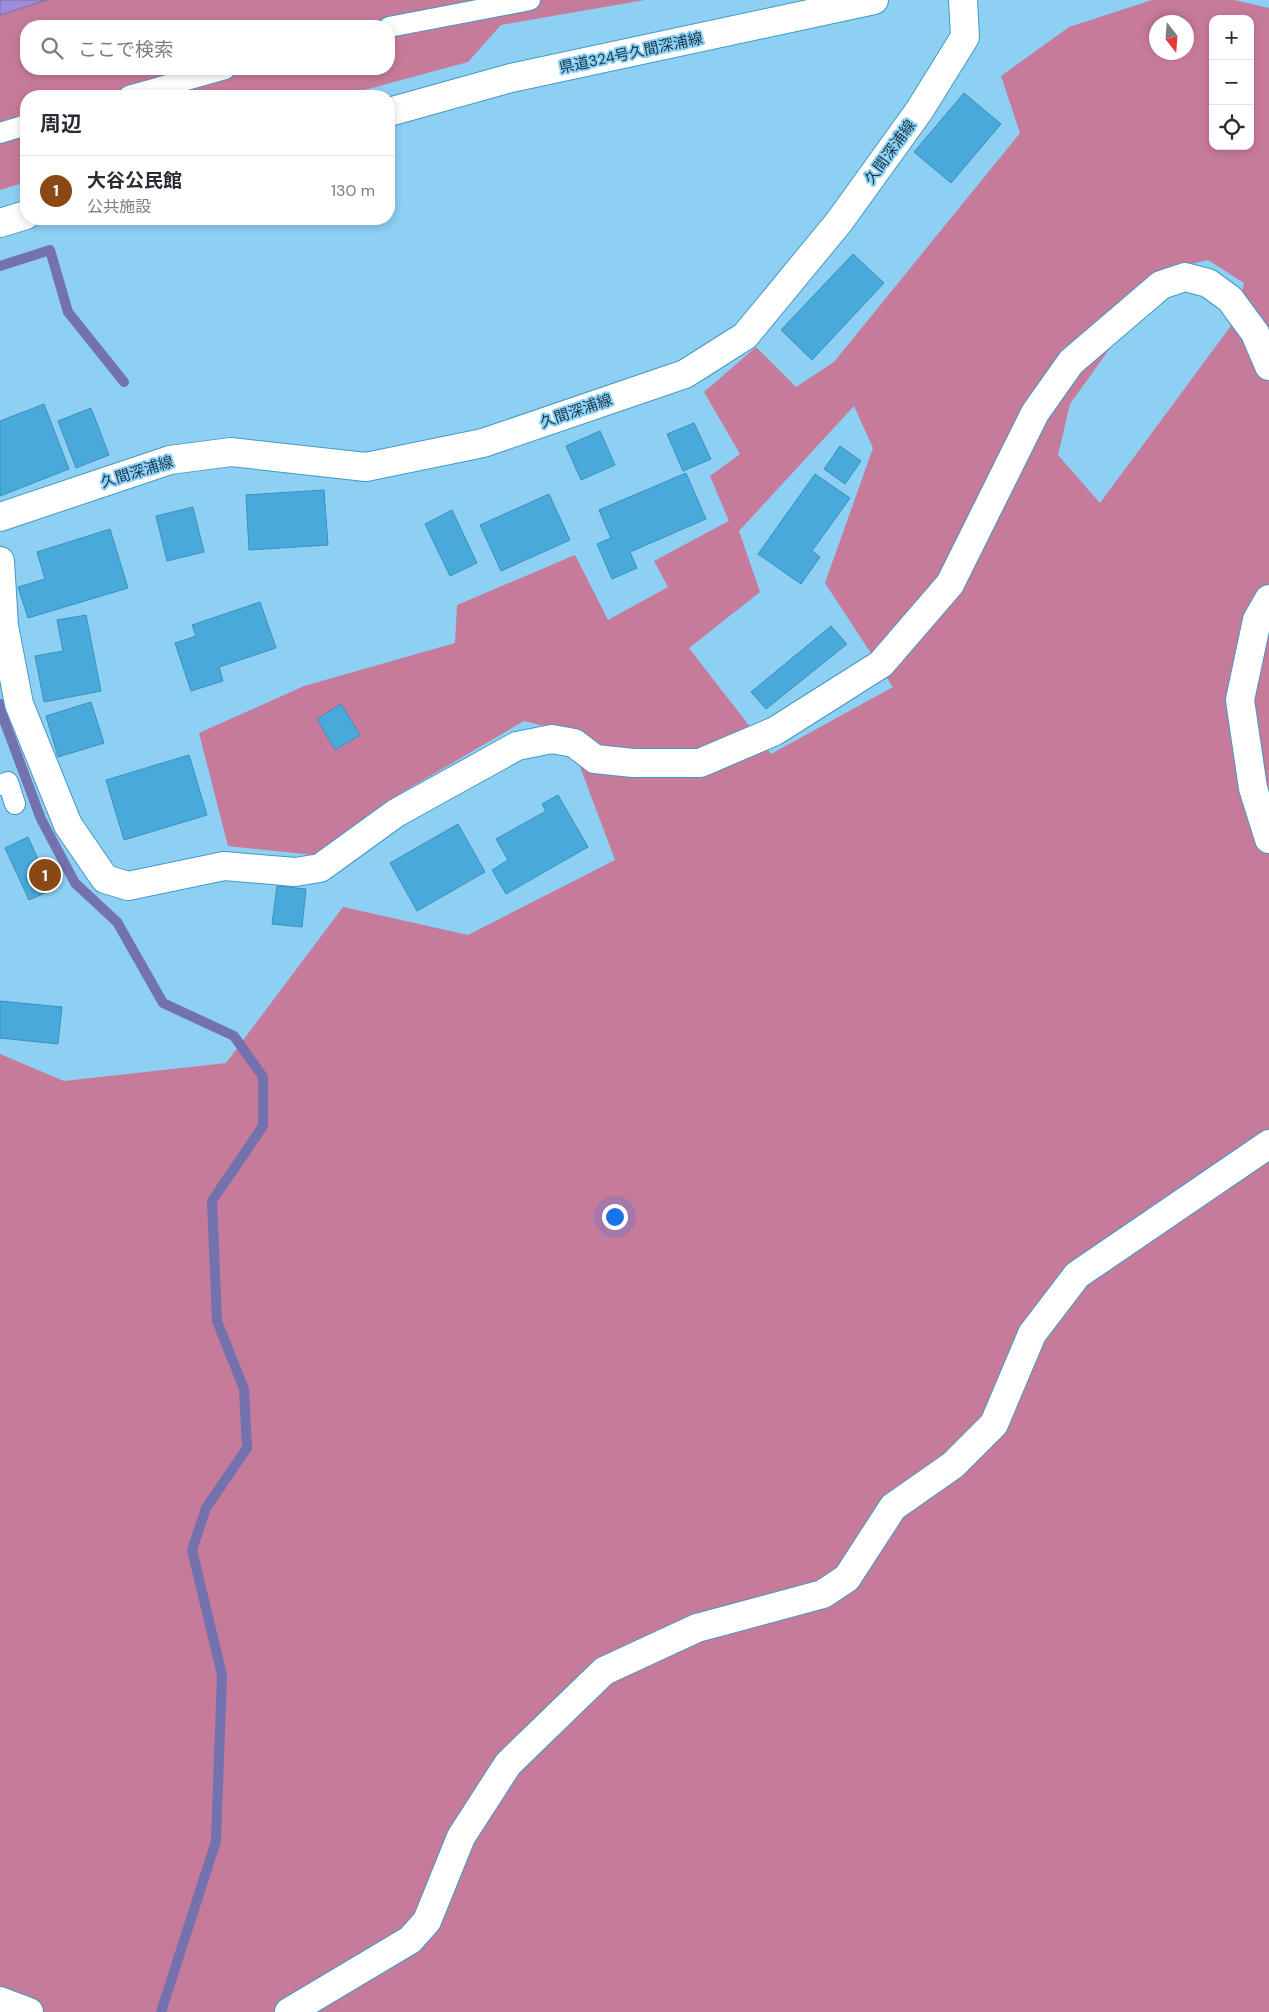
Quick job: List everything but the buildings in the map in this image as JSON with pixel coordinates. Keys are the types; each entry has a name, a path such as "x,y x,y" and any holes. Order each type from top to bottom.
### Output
{"street":[{"name":"県道324号久間深浦線","path":"395,110 511,78 874,0"},
{"name":"久間深浦線","path":"0,517 170,460 231,452 366,467 484,443 685,374 745,336 839,222 919,112 965,37 963,0"},
{"path":"0,223 20,217"},
{"path":"0,561 4,626 18,704 68,825 105,879 128,886 224,866 295,872 320,868 396,813 517,746 552,739 574,743 596,759 633,764 700,762 775,731 881,664 950,584 1034,414 1071,362 1161,285 1185,277 1208,283 1230,299 1255,333 1269,366"},
{"path":"1269,599 1257,620 1240,700 1253,788 1269,839"},
{"path":"289,2012 410,1940 427,1921 461,1837 508,1764 604,1671 697,1628 823,1594 847,1578 893,1507 953,1465 994,1424 1032,1334 1077,1275 1269,1144"},
{"path":"0,2001 29,2012"}],"lane":[{"path":"395,26 530,0"},
{"path":"150,90 204,75"},
{"path":"0,133 20,128"},
{"path":"0,785 8,782 15,804"}],"shaded area":[{"path":"0,0 645,0 501,25 468,62 364,90 20,90 20,184 0,190"},
{"path":"0,0 47,0 0,15"},
{"path":"1152,0 1234,0 1269,8 1269,2012 0,2012 0,1054 64,1081 226,1063 343,907 468,935 615,860 567,732 524,721 401,793 313,855 228,846 199,733 304,686 455,643 457,605 575,555 608,620 668,587 654,561 729,521 710,476 740,454 704,392 756,347 796,387 834,362 1020,133 1001,76 1069,27","holes":["1208,260 1244,283 1236,319 1100,503 1058,455 1070,404 1166,270","854,406 873,448 825,583 893,687 771,754 689,648 760,592 739,531"]}],"waterway":[{"path":"0,266 50,250 68,312 124,382"},
{"path":"0,704 4,720 41,819 75,883 117,922 163,1003 234,1036 263,1077 263,1126 212,1201 217,1321 244,1389 247,1448 206,1508 192,1550 222,1675 216,1841 161,2012"}],"place":[{"name":"大谷公民館","path":"45,875"}]}
